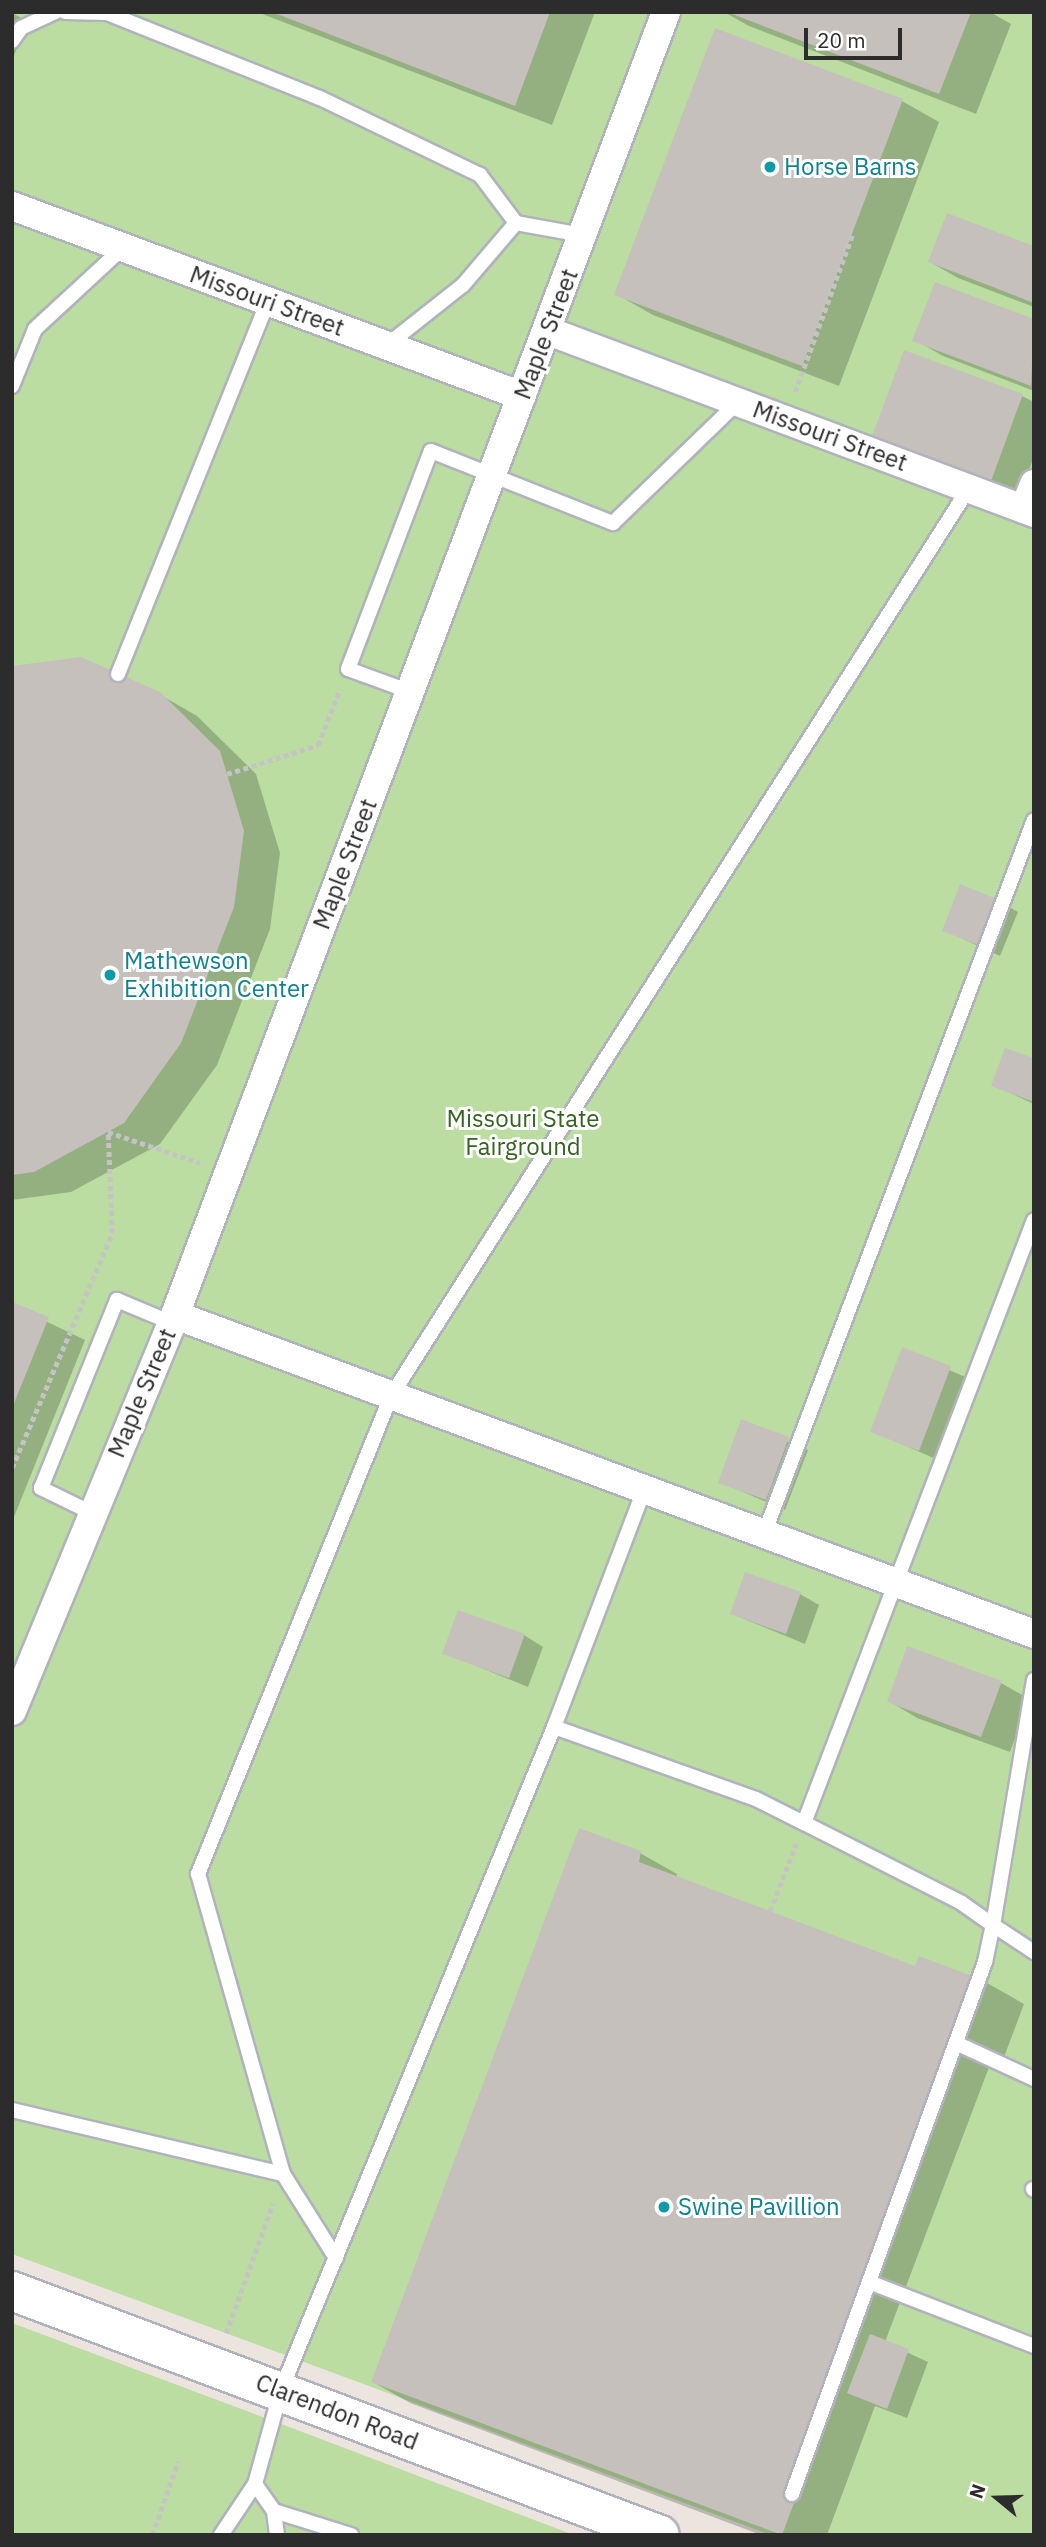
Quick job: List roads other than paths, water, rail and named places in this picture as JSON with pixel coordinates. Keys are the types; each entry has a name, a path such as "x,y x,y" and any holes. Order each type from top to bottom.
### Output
{"street":[{"name":"Maple Street","path":"12,1711 21,1667 92,1513 173,1319 548,331 666,12"},
{"name":"Missouri Street","path":"12,206 522,396"},
{"name":"Missouri Street","path":"548,331 969,488 1031,502"},
{"path":"173,1319 391,1396 1034,1634"},
{"name":"Clarendon Road","path":"12,2291 281,2390 660,2535"}],"lane":[{"path":"12,41 21,28 55,12"},
{"path":"65,12 107,13 320,97 480,175 516,223 583,235"},
{"path":"387,345 463,285 516,223"},
{"path":"12,386 35,329 124,247"},
{"path":"118,674 268,301"},
{"path":"411,692 348,669 431,451 494,472 613,523 738,402"},
{"path":"336,2258 283,2174 198,1874 391,1396 969,488"},
{"path":"764,1534 1034,820"},
{"path":"804,1823 1034,1220"},
{"path":"92,1513 41,1488 117,1300 173,1319"},
{"path":"221,2535 255,2484 281,2390 554,1727 644,1489"},
{"path":"792,2494 985,1962 1034,1680"},
{"path":"554,1727 756,1799 962,1903 1034,1952"},
{"path":"956,2043 1034,2079"},
{"path":"12,2110 283,2174"},
{"path":"869,2282 1034,2346"},
{"path":"255,2484 274,2511 277,2535"},
{"path":"274,2511 351,2535"}],"place":[{"name":"Horse Barns","path":"770,167"},
{"name":"Mathewson Exhibition Center","path":"110,975"},
{"name":"Swine Pavillion","path":"664,2207"}],"park label":[{"name":"Missouri State Fairground","path":"523,1133"}]}
